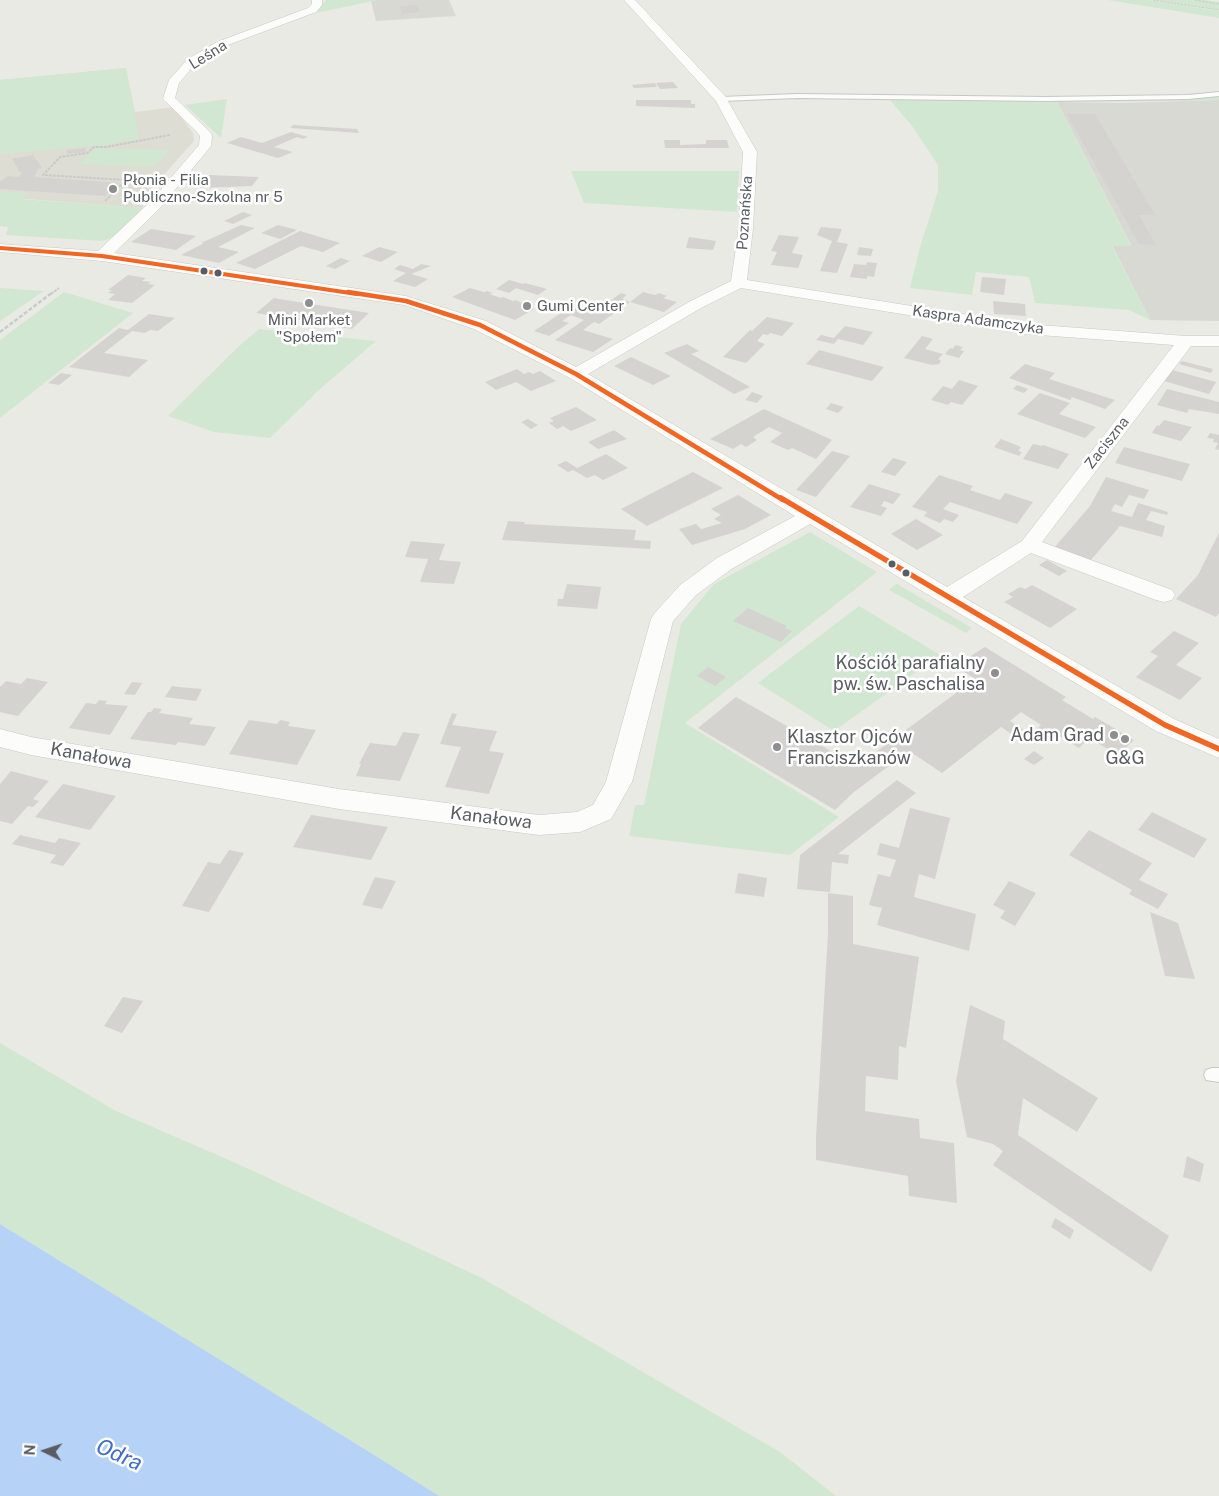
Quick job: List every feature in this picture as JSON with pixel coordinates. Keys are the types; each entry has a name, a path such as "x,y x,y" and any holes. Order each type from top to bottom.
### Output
{"street":[{"name":"Leśna","path":"102,256 156,204 206,146 206,136 200,128 170,99 173,82 192,61 221,44 312,10 317,5 316,0"},
{"name":"Poznańska","path":"629,0 721,99 750,152 746,228 739,283"},
{"path":"0,248 102,256 406,301 480,324 576,374 810,516 949,596 1165,725 1219,749"},
{"path":"576,374 695,305 739,283"},
{"name":"Kaspra Adamczyka","path":"739,283 1026,328 1219,341"},
{"name":"Zaciszna","path":"949,596 1028,545 1186,340"},
{"name":"Kanałowa","path":"0,738 31,746 339,799 539,824 580,822 602,812 620,782 662,619 688,590 725,563 810,516"},
{"path":"1028,545 1164,595"}],"lane":[{"path":"721,99 797,96 1045,99 1188,97 1219,94"}],"path":[{"path":"1153,0 1219,10"},
{"path":"1195,0 1219,4"},
{"path":"105,201 126,180 43,174 60,156 87,153 94,147 106,147 170,135"},
{"path":"0,332 59,288"}],"shaded area":[{"path":"449,0 456,16 376,21 371,1"},
{"path":"126,68 135,112 174,107 193,133 194,141 143,198 143,208 0,197 0,80"},
{"path":"1219,100 1219,321 1150,320 1112,245 1131,245 1057,102 1118,103"}],"green space":[{"path":"326,0 378,0 316,13"},
{"path":"1108,0 1150,0 1219,11 1219,18"},
{"path":"1156,0 1205,0 1219,2 1219,10"},
{"path":"126,68 139,139 103,145 0,154 0,80"},
{"path":"1219,96 1219,100 1057,102 1131,246 1112,246 1150,320 1129,310 1035,303 1029,277 976,272 972,295 910,288 920,247 938,191 938,165 912,126 890,100 1055,100"},
{"path":"227,99 221,138 185,105"},
{"path":"96,148 170,150 154,167 79,164"},
{"path":"571,171 739,171 737,212 584,203"},
{"path":"0,191 29,193 21,199 143,208 114,237 102,241 6,235 8,227 0,226"},
{"path":"0,288 44,291 0,321"},
{"path":"64,292 133,313 0,418 0,340"},
{"path":"259,329 376,341 320,389 270,438 214,432 168,416 239,346"},
{"path":"810,532 877,572 685,723 839,817 790,855 629,836 635,805 644,805 681,624 714,584"},
{"path":"896,584 972,628 966,633 889,590"},
{"path":"859,606 940,655 834,731 758,683"},
{"path":"0,1043 116,1111 247,1168 482,1278 780,1452 836,1496 439,1496 0,1224"}],"water":[{"name":"Odra","path":"0,1224 374,1455 439,1496 0,1496"}],"building":[{"path":"417,5 420,12 402,14 400,6"},
{"path":"673,82 678,88 660,89 656,83"},
{"path":"655,83 657,87 634,88 632,85"},
{"path":"636,100 691,100 691,104 695,104 695,108 636,106"},
{"path":"1067,114 1095,114 1155,215 1139,215 1156,245 1139,244"},
{"path":"293,125 357,129 359,133 290,128"},
{"path":"291,132 308,137 303,139 297,137 274,147 293,152 278,158 227,143 241,137 262,143"},
{"path":"664,140 680,140 680,145 706,144 706,140 727,140 729,148 665,148"},
{"path":"86,148 86,152 67,154 67,150"},
{"path":"33,155 42,168 38,169 34,177 120,183 105,196 0,189 0,182 8,176 19,177 22,172 20,172 12,159"},
{"path":"209,175 259,177 252,186 200,188"},
{"path":"243,212 252,215 233,224 224,221"},
{"path":"241,225 255,228 218,247 239,252 219,263 181,255 204,243 201,243"},
{"path":"278,225 297,230 280,239 261,233"},
{"path":"821,227 842,229 837,242 848,244 837,273 820,271 832,241 817,235"},
{"path":"151,229 196,236 176,250 131,242"},
{"path":"300,231 340,243 323,252 301,246 255,269 236,263"},
{"path":"779,235 799,237 792,253 803,255 798,268 771,265 777,252 771,251"},
{"path":"689,237 716,241 713,250 686,248"},
{"path":"379,247 398,252 381,262 362,256"},
{"path":"859,247 873,249 871,256 857,255"},
{"path":"341,258 350,261 335,269 326,266"},
{"path":"867,262 877,263 874,277 867,276 867,279 850,277 854,264 866,265"},
{"path":"421,264 431,266 411,274 428,279 415,287 393,281 406,273 394,269 400,265 413,269"},
{"path":"128,275 146,278 142,281 151,282 148,284 155,285 132,303 108,300 115,294 108,293 112,290 108,290"},
{"path":"982,277 1006,279 1004,295 980,292"},
{"path":"509,280 547,289 538,295 516,288 509,293 496,289"},
{"path":"470,288 484,292 487,291 493,293 489,294 501,298 516,300 534,309 515,320 452,297"},
{"path":"643,292 655,295 659,293 667,296 663,298 677,302 664,312 630,302"},
{"path":"621,293 627,295 622,299 630,302 599,324 594,322 583,330 613,339 593,352 555,340 584,320 571,315 562,321 569,323 549,336 534,331 570,307 592,314"},
{"path":"274,298 369,313 352,329 256,313"},
{"path":"993,301 1025,304 1026,316 994,314"},
{"path":"149,314 175,318 158,331 150,330 145,333 132,331 104,353 148,360 129,377 69,367 119,328 128,330"},
{"path":"767,317 794,323 782,336 770,333 768,335 763,334 757,341 765,344 746,363 723,357 750,330 752,331"},
{"path":"845,326 873,332 863,345 838,339 834,344 816,340 821,335 834,338"},
{"path":"922,336 933,339 925,349 943,354 938,359 941,361 939,364 932,365 904,358"},
{"path":"687,344 699,351 691,354 750,387 734,394 664,353"},
{"path":"955,345 963,347 960,350 964,351 959,358 945,354 950,348 953,349"},
{"path":"819,350 884,367 872,381 806,364"},
{"path":"631,357 671,376 653,385 614,366"},
{"path":"1182,361 1213,369 1211,373 1179,364"},
{"path":"1025,364 1055,373 1049,379 1115,400 1105,409 1072,397 1070,400 1009,378"},
{"path":"517,369 524,374 529,372 533,374 540,371 556,381 531,391 516,382 496,390 485,382"},
{"path":"1172,370 1216,382 1209,394 1164,381"},
{"path":"61,373 72,375 59,385 48,383"},
{"path":"959,380 978,386 962,405 951,402 948,405 931,400 943,386 952,389"},
{"path":"1017,385 1028,389 1024,393 1013,389"},
{"path":"1167,389 1219,402 1219,414 1189,409 1187,413 1157,405"},
{"path":"752,392 763,396 757,403 745,400"},
{"path":"1040,393 1070,403 1059,414 1096,427 1085,438 1017,414"},
{"path":"831,403 844,407 838,413 826,409"},
{"path":"576,407 597,420 571,431 563,426 557,429 549,423 554,421 550,418"},
{"path":"764,409 832,440 816,459 792,448 788,450 770,442 782,433 769,427 753,437 757,440 746,447 741,444 733,449 710,439"},
{"path":"528,419 538,425 531,429 521,422"},
{"path":"1164,420 1192,427 1181,441 1152,433 1157,425 1159,426"},
{"path":"614,430 627,439 598,449 588,442"},
{"path":"1210,433 1219,435 1219,450 1215,449 1218,443 1213,442 1214,439 1207,438"},
{"path":"1001,439 1021,447 1018,451 1022,452 1019,456 994,447"},
{"path":"1033,444 1043,445 1069,454 1058,469 1023,459"},
{"path":"1124,447 1190,464 1182,481 1115,463"},
{"path":"832,451 850,456 816,497 796,490"},
{"path":"606,454 628,468 603,480 595,475 587,478 573,470 568,472 557,465 566,461 577,468"},
{"path":"893,458 907,462 895,476 881,472"},
{"path":"693,472 723,488 647,526 621,509"},
{"path":"939,475 973,486 970,490 1000,500 1005,493 1033,502 1017,524 950,502 943,509 959,515 953,522 944,519 940,523 924,516 927,512 912,507"},
{"path":"1106,477 1149,490 1144,499 1129,495 1122,507 1115,504 1111,511 1132,517 1138,503 1168,512 1167,515 1151,511 1146,520 1165,526 1162,537 1120,526 1090,561 1054,548 1090,506"},
{"path":"869,484 901,494 893,504 884,501 881,506 887,508 881,516 850,507"},
{"path":"738,495 771,515 745,529 692,545 679,529 696,524 701,529 722,523 714,519 721,515 711,509"},
{"path":"916,519 943,535 917,550 891,534"},
{"path":"508,521 525,522 524,524 636,530 634,540 651,541 650,549 502,540"},
{"path":"1219,533 1219,613 1216,617 1176,599 1198,575"},
{"path":"411,541 445,544 439,560 461,562 454,584 420,582 428,559 405,557"},
{"path":"1047,560 1067,571 1059,576 1039,565"},
{"path":"567,584 601,587 597,609 557,606 558,599 563,599"},
{"path":"1032,585 1077,609 1050,628 1004,602 1013,597 1008,594 1020,587 1025,589"},
{"path":"748,608 787,626 785,628 792,631 781,642 733,621"},
{"path":"1174,631 1199,643 1176,665 1202,678 1180,700 1136,677 1158,656 1150,652"},
{"path":"985,647 1066,697 1062,700 1093,719 1095,717 1134,740 1118,755 1089,738 1079,748 1057,735 1053,738 1037,729 1041,725 1021,712 1010,721 1030,734 1020,740 1001,727 942,773 909,751 854,792 835,810 698,728 736,697 857,766 975,679 955,666"},
{"path":"708,667 726,677 715,686 697,676"},
{"path":"27,678 48,682 18,716 0,712 0,687 6,681 21,684"},
{"path":"132,682 142,683 135,695 124,694"},
{"path":"172,686 202,689 196,701 165,697"},
{"path":"99,700 107,701 105,704 128,706 110,735 69,728 86,703 96,704"},
{"path":"154,708 162,709 159,713 193,718 189,724 216,727 205,746 178,742 176,745 130,739 148,712 151,712"},
{"path":"452,713 457,714 452,725 497,731 489,751 504,753 489,794 445,787 461,747 440,744"},
{"path":"249,720 277,724 280,720 290,722 288,726 316,730 297,765 229,754"},
{"path":"403,732 420,734 400,781 356,776 361,764 359,764 370,743 396,746"},
{"path":"1034,751 1044,758 1034,765 1024,759"},
{"path":"11,771 49,781 33,799 39,801 33,807 28,806 12,824 0,821 0,784"},
{"path":"897,780 916,793 838,854 849,855 848,864 832,862 830,892 797,889 800,855"},
{"path":"63,784 116,796 90,830 35,817"},
{"path":"910,808 950,818 935,879 919,874 914,897 976,914 969,951 877,925 882,908 869,905 878,874 890,877 896,860 877,855 880,843 899,848"},
{"path":"1152,812 1207,839 1194,858 1138,830"},
{"path":"311,815 388,827 371,860 293,847"},
{"path":"1089,830 1152,863 1139,880 1168,894 1158,909 1129,894 1132,890 1069,855"},
{"path":"20,835 55,843 59,838 81,843 63,866 50,863 56,855 12,844"},
{"path":"229,850 244,853 209,912 182,906 208,862 220,864"},
{"path":"738,873 767,878 764,897 735,893"},
{"path":"375,877 396,881 382,909 362,905"},
{"path":"1009,881 1036,893 1015,926 1000,918 1005,911 993,905"},
{"path":"828,893 853,896 853,944 919,957 906,1048 899,1046 898,1080 866,1076 865,1111 919,1119 920,1138 954,1143 957,1203 909,1196 908,1176 816,1160 828,933"},
{"path":"1150,912 1178,923 1195,979 1165,976"},
{"path":"123,997 143,1001 122,1033 104,1026"},
{"path":"970,1005 1005,1021 1003,1039 1098,1098 1077,1132 1023,1098 1018,1135 1169,1236 1151,1272 993,1165 1003,1151 993,1144 967,1137 956,1081"},
{"path":"1187,1156 1204,1164 1200,1182 1183,1177"},
{"path":"1055,1218 1074,1230 1070,1239 1051,1227"}],"transit line":[{"path":"0,248 102,256 406,301 480,325 576,374 810,516 1165,725 1219,749"}],"place":[{"name":"Płonia - Filia Publiczno-Szkolna nr 5","path":"113,189"},
{"name":"Mini Market \"Społem\"","path":"309,303"},
{"name":"Gumi Center","path":"527,306"},
{"name":"Kościół parafialny pw. św. Paschalisa","path":"995,673"},
{"name":"Adam Grad","path":"1114,735"},
{"name":"G&G","path":"1125,739"},
{"name":"Klasztor Ojców Franciszkanów","path":"777,747"}]}
